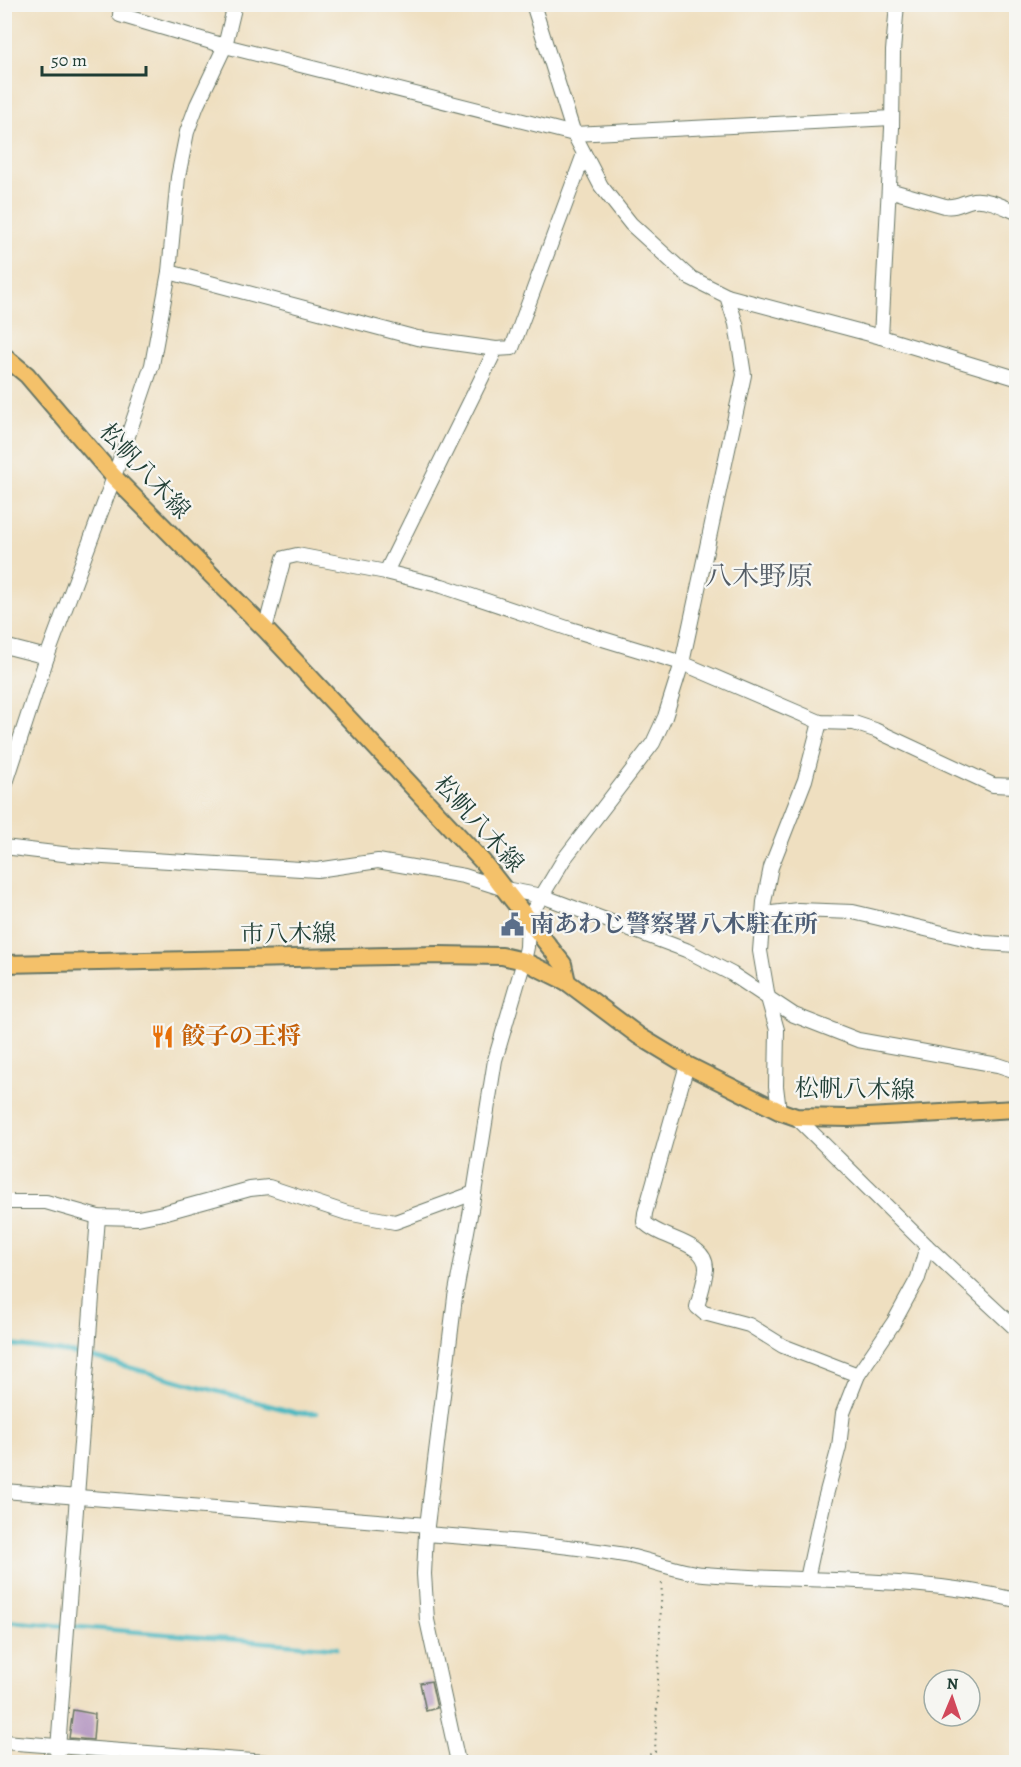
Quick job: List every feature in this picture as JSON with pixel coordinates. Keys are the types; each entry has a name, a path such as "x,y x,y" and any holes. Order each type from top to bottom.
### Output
{"main road":[{"name":"松帆八木線","path":"4,356 27,375 114,477 265,629 482,861 563,964 567,982 639,1035 687,1065 779,1111 796,1117 849,1118 1017,1109"},
{"name":"市八木線","path":"4,964 437,955 502,956 524,962 567,982"}],"street":[{"path":"121,4 120,15 225,46 574,134 892,118"},
{"path":"4,789 47,657 114,477 152,365 170,272 178,177 187,132 225,46 235,4"},
{"path":"532,4 574,134 601,186 631,224 688,277 727,296 881,337 1017,378"},
{"path":"881,337 897,4"},
{"path":"170,272 417,338 496,349 512,348 584,154"},
{"path":"889,190 945,206 952,207 970,200 979,200 1017,212"},
{"path":"458,1762 427,1620 424,1574 427,1530 455,1297 495,1060 524,962 528,919 564,859 653,743 665,717 682,663 744,375 736,324 727,296"},
{"path":"386,572 496,349"},
{"path":"265,629 284,558 297,555 386,572 442,586 570,629 682,663 820,722 854,723 875,730 993,785 1017,786"},
{"path":"4,646 47,657"},
{"path":"779,1111 776,1086 777,1030 768,998 760,951 764,902 771,867 805,780 820,722"},
{"path":"4,847 71,855 317,870 378,861 464,876 505,889 542,896 686,951 732,974 794,1016 858,1040 998,1065 1017,1071"},
{"path":"763,914 798,910 853,912 985,943 1017,945"},
{"path":"687,1065 644,1222 651,1229 698,1249 705,1259 706,1270 697,1307 704,1313 749,1325 783,1346 858,1375"},
{"path":"796,1117 927,1246 1017,1329"},
{"path":"4,1202 46,1202 98,1216 138,1218 163,1214 250,1189 269,1187 347,1214 395,1222 474,1193"},
{"path":"57,1762 98,1216"},
{"path":"807,1579 838,1448 843,1413 858,1375 894,1322 918,1278 927,1246"},
{"path":"4,1491 427,1530 626,1556 702,1574 877,1581 1017,1600"},
{"path":"4,1742 267,1762"}],"path":[{"path":"642,1762 642,1758 655,1752 662,1565"}],"building":[{"path":"431,1681 437,1708 426,1711 420,1683"},
{"path":"73,1710 95,1714 93,1740 69,1738"}],"waterway":[{"path":"4,1344 84,1355 297,1413 316,1413"},
{"path":"4,1621 337,1648"}],"place":[{"name":"南あわじ警察署八木駐在所","path":"512,924"},
{"name":"餃子の王将","path":"163,1036"}],"district":[{"name":"八木野原","path":"759,576"}]}
